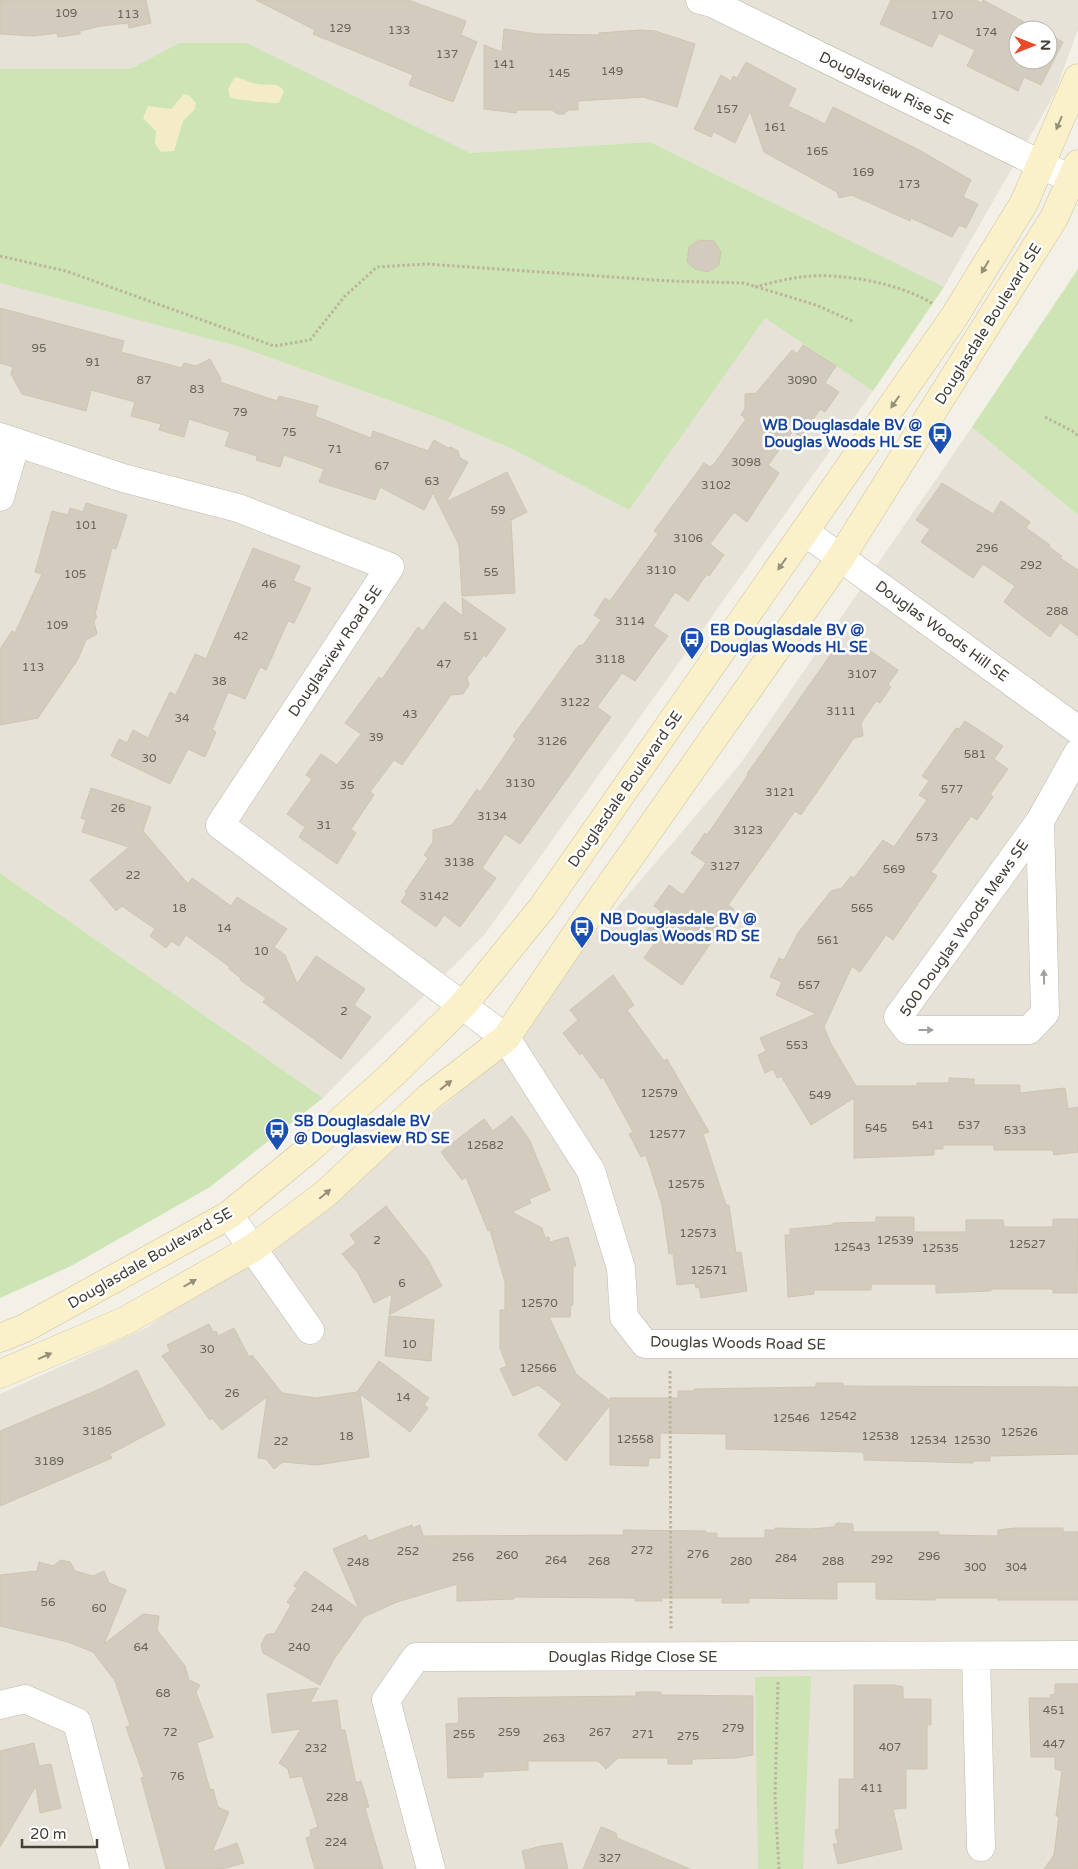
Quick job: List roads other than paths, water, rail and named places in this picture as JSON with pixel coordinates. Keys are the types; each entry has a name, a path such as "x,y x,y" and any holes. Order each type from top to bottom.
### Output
{"street":[{"name":"Douglasview Rise SE","path":"700,0 712,3 1041,164 1075,172"},
{"name":"Douglasdale Boulevard SE","path":"0,1338 25,1328 229,1215 265,1187 379,1087 463,1005 542,908 954,317 1024,203 1078,78"},
{"name":"Douglasdale Boulevard SE","path":"0,1374 125,1321 253,1248 326,1194 428,1098 506,1038 587,918 841,557 1054,218 1075,172"},
{"path":"0,497 8,439"},
{"name":"Douglasview Road SE","path":"8,439 123,478 238,508 390,568 220,824 463,1005"},
{"name":"Douglas Woods Hill SE","path":"805,532 1078,730"},
{"name":"500 Douglas Woods Mews SE","path":"1040,821 1044,1012 1029,1030 908,1030 898,1017 1040,821 1078,753"},
{"name":"Douglas Woods Road SE","path":"463,1005 506,1038 591,1171 621,1268 624,1317 645,1344 1078,1344"},
{"path":"229,1215 310,1330"},
{"path":"976,1656 981,1847"},
{"name":"Douglas Ridge Close SE","path":"431,1869 386,1700 416,1658 1078,1656"},
{"path":"0,1705 24,1699 77,1722 115,1869"}],"place":[{"name":"WB Douglasdale BV @ Douglas Woods HL SE","path":"940,455"},
{"name":"EB Douglasdale BV @ Douglas Woods HL SE","path":"692,660"},
{"name":"NB Douglasdale BV @ Douglas Woods RD SE","path":"582,949"},
{"name":"SB Douglasdale BV @ Douglasview RD SE","path":"277,1151"}]}
